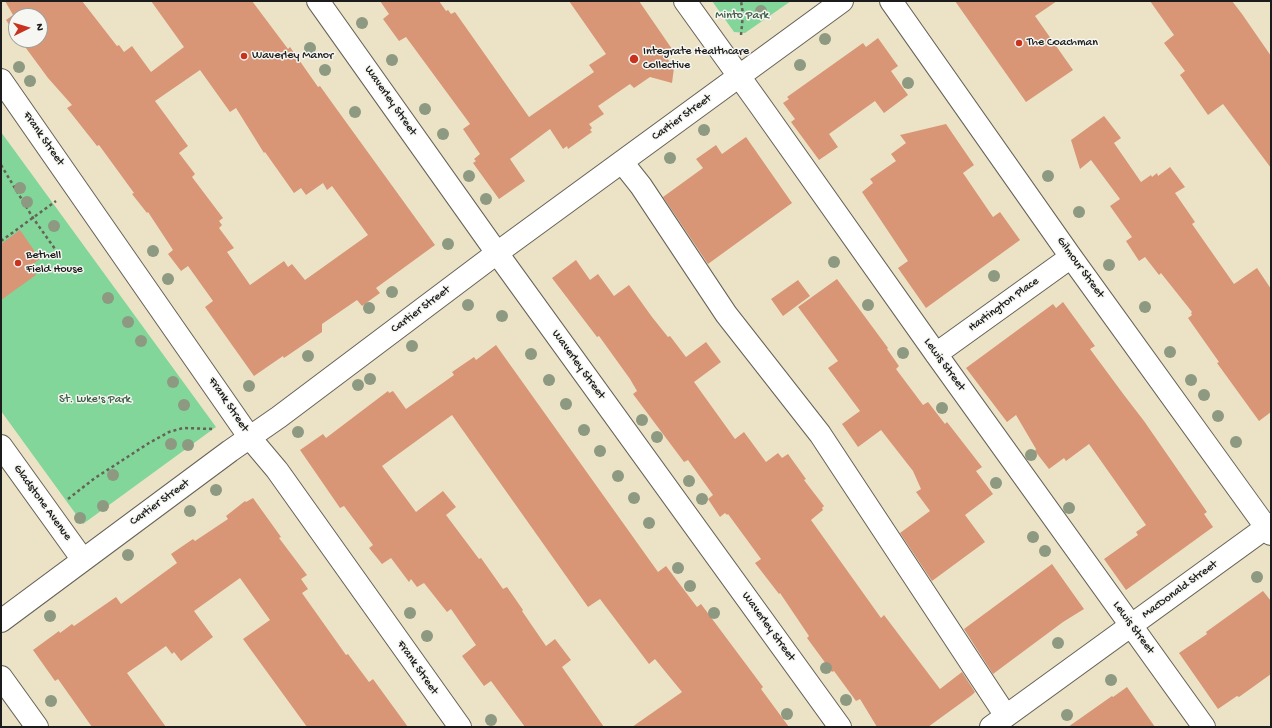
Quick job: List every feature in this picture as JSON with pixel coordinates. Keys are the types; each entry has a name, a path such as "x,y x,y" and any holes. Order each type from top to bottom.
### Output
{"street":[{"name":"Waverley Street","path":"318,1 497,253 840,727"},
{"name":"Lewis Street","path":"685,1 1204,727"},
{"name":"Cartier Street","path":"1,621 250,438 497,253 842,1"},
{"name":"Gilmour Street","path":"891,1 1071,257 1269,529"},
{"name":"Frank Street","path":"1,80 250,438 277,470 460,727"},
{"path":"622,162 641,186 726,314 820,434 999,721"},
{"name":"Hartington Place","path":"936,354 1071,257"},
{"name":"Gladstone Avenue","path":"1,446 83,560"},
{"name":"MacDonald Street","path":"999,721 1269,529"},
{"path":"1,677 38,727"}],"path":[{"path":"740,40 743,14 741,1"},
{"path":"1,165 33,218 56,249"},
{"path":"1,241 76,187"},
{"path":"49,512 95,478 149,443 169,432 183,428 214,429"}],"green space":[{"name":"Minto Park","path":"712,1 791,1 745,33 734,32"},
{"name":"St. Luke's Park","path":"1,132 216,427 83,524 1,411"}],"building":[{"path":"5,1 82,1 117,46 119,45 124,52 132,46 151,72 184,47 151,1 252,1 288,49 290,47 318,87 320,86 435,245 376,288 380,293 362,306 357,300 322,324 322,332 254,376 205,307 213,301 188,266 181,271 168,254 173,250 148,212 147,213 132,194 134,193 99,145 97,146 67,108 72,105 48,78 26,48 48,48 48,8 9,8","holes":["200,70 230,112 236,108 264,153 265,152 294,193 301,188 306,195 323,183 327,190 332,186 368,235 305,280 292,264 288,267 284,261 250,285 227,252 234,248 219,228 222,225 219,221 223,218 192,177 195,174 179,153 188,146 155,101"]},
{"path":"380,1 439,1 446,11 448,10 451,14 455,12 529,117 594,72 589,65 606,54 569,1 639,1 672,49 665,55 674,68 672,83 650,77 634,88 630,84 598,106 604,114 589,124 592,128 590,130 592,132 568,149 567,146 563,149 550,129 510,159 525,181 499,199 473,163 476,161 474,159 480,154 463,129 470,124 406,37 399,41 383,19 389,14"},
{"name":"The Coachman","path":"955,1 1057,1 1035,16 1073,70 1026,102"},
{"path":"1150,1 1232,1 1242,14 1271,56 1271,168 1223,104 1208,115 1180,75 1185,71 1164,43 1174,35"},
{"path":"878,38 898,66 891,71 908,95 884,113 875,101 829,134 838,147 819,160 791,122 795,119 783,103 789,99 787,97 863,43 866,47"},
{"path":"1104,116 1121,138 1114,143 1141,182 1151,175 1152,177 1157,173 1158,176 1170,167 1185,187 1175,193 1195,222 1192,224 1234,284 1257,268 1271,289 1271,412 1259,421 1217,363 1219,362 1188,318 1192,315 1192,312 1161,273 1159,275 1145,257 1139,261 1126,241 1132,237 1110,206 1120,199 1091,160 1080,169 1071,140"},
{"path":"946,124 974,165 963,173 993,217 1000,212 1020,240 926,308 898,268 908,261 862,192 873,183 870,179 896,161 891,154 906,143 900,135"},
{"path":"746,137 792,203 708,264 663,197 703,168 696,159 716,145 722,154"},
{"name":"Bethell Field House","path":"20,230 40,259 30,266 36,275 1,300 1,244"},
{"path":"576,260 590,280 598,274 614,296 629,285 652,317 668,337 670,336 686,357 706,342 721,362 694,382 735,439 744,432 766,462 778,453 782,458 788,454 806,479 804,480 824,506 822,508 823,510 811,520 881,618 884,615 940,689 962,672 975,692 972,695 928,727 877,727 860,699 856,701 834,671 832,672 807,638 809,636 780,593 779,594 755,563 761,559 728,514 727,515 725,513 720,517 708,499 713,495 688,460 684,462 633,394 637,391 630,379 599,336 597,337 552,278"},
{"path":"837,279 888,348 887,349 899,366 896,369 923,405 928,402 945,424 947,422 982,467 976,471 993,494 965,515 985,542 932,581 900,533 930,511 916,492 921,489 913,471 881,430 858,447 842,424 860,411 828,368 838,361 798,307"},
{"path":"798,280 810,296 783,316 771,299"},
{"path":"1063,302 1095,346 1090,349 1144,421 1207,512 1204,514 1213,527 1126,590 1104,559 1138,535 1136,532 1146,525 1089,444 1066,461 1064,458 1049,469 1035,451 1036,449 1016,415 1007,422 966,368 1053,304 1056,308"},
{"path":"496,345 658,572 666,566 697,607 701,604 763,687 761,689 789,727 632,727 682,692 655,659 649,664 600,599 588,607 452,415 382,466 416,512 443,491 456,507 446,515 479,559 481,558 503,589 507,587 546,646 555,639 571,660 562,667 604,727 525,727 491,681 484,686 462,656 476,645 451,609 447,612 424,583 417,587 411,579 409,582 391,558 382,564 369,548 373,545 344,506 340,508 300,450 323,434 326,438 388,391 389,393 393,391 406,409 454,375 452,372 474,357 476,360"},
{"path":"253,498 281,537 279,538 307,575 301,579 308,589 302,593 346,655 348,654 369,682 373,679 408,727 307,727 243,639 270,620 240,578 194,611 213,637 181,661 174,652 172,654 166,646 127,673 166,727 92,727 58,679 55,681 33,650 59,631 60,633 72,624 74,626 116,597 121,604 177,563 171,554 193,539 195,541 228,519 226,516 245,501 246,502"},
{"path":"1052,564 1084,609 1063,622 993,674 964,629"},
{"path":"1263,591 1271,601 1271,674 1239,697 1237,696 1218,709 1179,653 1207,634 1206,632"},
{"path":"1127,687 1155,727 1068,727 1112,696 1113,697"}],"place":[{"name":"The Coachman","path":"1019,43"},
{"name":"Waverley Manor","path":"244,56"},
{"name":"Integrate Healthcare Collective","path":"634,59"},
{"name":"Bethell Field House","path":"18,263"}]}
